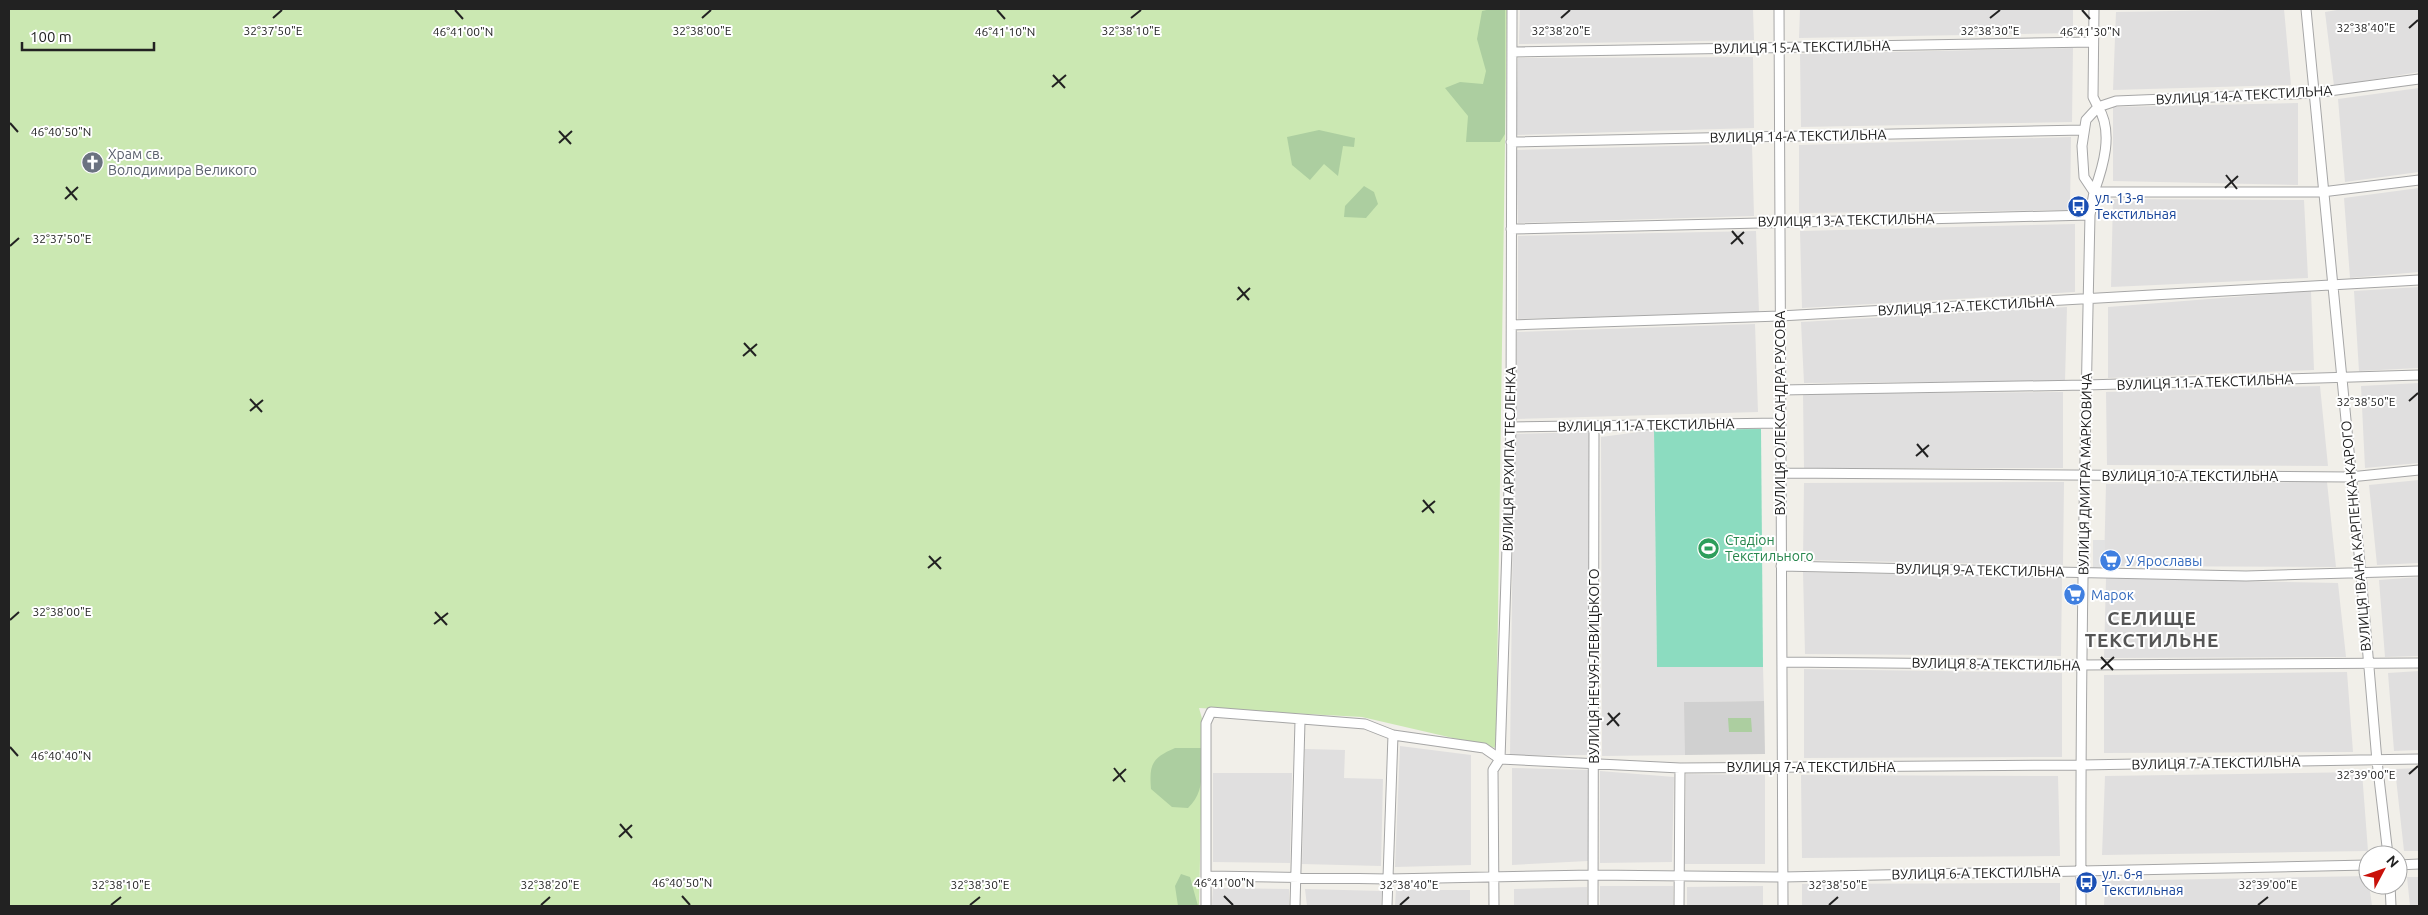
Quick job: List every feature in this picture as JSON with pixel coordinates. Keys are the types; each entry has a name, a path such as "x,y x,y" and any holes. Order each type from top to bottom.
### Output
{"street":[{"name":"ВУЛИЦЯ АРХИПА ТЕСЛЕНКА","path":"1494,906 1493,770 1500,759 1511,427 1512,9"},
{"name":"ВУЛИЦЯ ОЛЕКСАНДРА РУСОВА","path":"1779,9 1778,136 1783,662 1783,906"},
{"name":"ВУЛИЦЯ ДМИТРА МАРКОВИЧА","path":"2081,906 2081,665 2090,215 2094,192 2104,163 2105,124 2093,97 2092,42 2094,9"},
{"name":"ВУЛИЦЯ ІВАНА КАРПЕНКА-КАРОГО","path":"2306,9 2322,192 2361,574 2376,761 2387,845"},
{"name":"ВУЛИЦЯ 15-А ТЕКСТИЛЬНА","path":"1512,52 2092,42"},
{"name":"ВУЛИЦЯ 14-А ТЕКСТИЛЬНА","path":"2098,107 2116,101 2314,94 2419,78"},
{"path":"2098,107 2086,120 2084,130 2084,177 2094,192 2322,192 2419,180"},
{"name":"ВУЛИЦЯ 14-А ТЕКСТИЛЬНА","path":"1511,142 2084,130"},
{"name":"ВУЛИЦЯ 13-А ТЕКСТИЛЬНА","path":"1512,229 2090,215"},
{"name":"ВУЛИЦЯ 12-А ТЕКСТИЛЬНА","path":"1512,325 1780,316 2419,280"},
{"name":"ВУЛИЦЯ 11-А ТЕКСТИЛЬНА","path":"1781,390 2086,385 2419,374"},
{"name":"ВУЛИЦЯ 11-А ТЕКСТИЛЬНА","path":"1511,427 1781,423"},
{"name":"ВУЛИЦЯ НЕЧУЯ-ЛЕВИЦЬКОГО","path":"1593,906 1594,426"},
{"name":"ВУЛИЦЯ 10-А ТЕКСТИЛЬНА","path":"1780,473 2350,477 2419,470"},
{"name":"ВУЛИЦЯ 9-А ТЕКСТИЛЬНА","path":"1781,566 2246,576 2419,571"},
{"name":"ВУЛИЦЯ 8-А ТЕКСТИЛЬНА","path":"1783,662 2081,665 2419,664"},
{"name":"ВУЛИЦЯ 7-А ТЕКСТИЛЬНА","path":"1206,876 1206,723 1211,712 1300,721 1365,724 1393,735 1484,748 1500,759 1680,768 2082,765 2419,759"},
{"path":"1295,906 1300,721"},
{"path":"1387,906 1393,735"},
{"path":"1680,768 1680,906"},
{"name":"ВУЛИЦЯ 6-А ТЕКСТИЛЬНА","path":"1206,876 1388,879 1593,875 1783,877 2358,865"},
{"path":"1206,876 1206,906"}],"shaded area":[{"path":"1520,9 1753,9 1754,40 1519,44"},
{"path":"1800,9 2073,9 2073,33 1799,38"},
{"path":"2284,9 2291,85 2113,90 2116,12"},
{"path":"2343,9 2419,9 2419,72 2334,86 2325,12"},
{"path":"2073,48 2072,122 1801,127 1800,54"},
{"path":"1753,57 1754,128 1516,135 1518,58"},
{"path":"2419,88 2419,172 2345,182 2338,99"},
{"path":"2298,103 2298,185 2113,181 2113,107"},
{"path":"2071,137 2070,210 1799,213 1799,145"},
{"path":"1752,144 1754,216 1518,223 1516,150"},
{"path":"2419,188 2419,272 2350,278 2344,198"},
{"path":"2113,199 2304,200 2308,278 2111,287"},
{"path":"2075,224 2075,292 1802,308 1800,231"},
{"path":"1756,231 1759,312 1518,319 1518,236"},
{"path":"2419,287 2419,368 2359,371 2354,291"},
{"path":"2311,291 2314,370 2108,378 2108,307"},
{"path":"2067,307 2065,381 1804,383 1801,322"},
{"path":"1755,324 1758,412 1516,419 1517,332"},
{"path":"2419,383 2419,463 2365,468 2361,386"},
{"path":"2320,386 2328,466 2107,465 2106,392"},
{"path":"2063,392 2063,468 1804,468 1803,394"},
{"path":"1654,430 1657,667 1763,667 1764,701 1685,702 1685,755 1602,756 1601,437"},
{"path":"1590,432 1588,755 1510,756 1514,434"},
{"path":"2419,480 2419,563 2377,565 2369,485"},
{"path":"2064,482 2063,565 1803,560 1804,483"},
{"path":"2327,482 2336,567 2104,566 2106,484"},
{"path":"2093,540 2105,540 2105,568 2093,568"},
{"path":"1803,572 2062,578 2061,656 1805,654"},
{"path":"2419,577 2419,656 2385,657 2379,580"},
{"path":"2106,578 2338,583 2346,657 2104,658"},
{"path":"1804,669 2062,673 2062,757 1804,758"},
{"path":"2419,671 2419,750 2394,751 2388,673"},
{"path":"2347,672 2353,752 2104,753 2104,675"},
{"path":"1764,701 1765,754 1685,755 1684,702"},
{"path":"1400,746 1471,755 1471,865 1395,867"},
{"path":"1305,749 1345,750 1344,778 1383,779 1381,866 1302,864"},
{"path":"1512,768 1588,770 1588,861 1512,865"},
{"path":"2419,768 2419,851 2408,851 2408,845 2403,845 2395,769"},
{"path":"1600,771 1674,777 1672,862 1600,863"},
{"path":"2362,772 2368,845 2358,845 2358,851 2102,855 2105,776"},
{"path":"1213,773 1292,773 1290,863 1213,862"},
{"path":"1686,774 1765,775 1765,864 1685,864"},
{"path":"1801,775 2058,776 2060,856 1802,858"},
{"path":"2358,876 2358,895 2371,895 2372,906 2104,906 2105,881"},
{"path":"2408,877 2419,877 2419,906 2410,906"},
{"path":"2060,883 2060,906 1802,906 1802,884"},
{"path":"1600,886 1673,886 1673,906 1600,906"},
{"path":"1763,886 1763,906 1687,906 1687,887"},
{"path":"1587,887 1587,906 1514,906 1514,889"},
{"path":"1213,888 1289,889 1289,906 1212,906"},
{"path":"1305,889 1382,891 1381,906 1307,906"},
{"path":"1396,890 1470,890 1470,906 1395,906"}],"green space":[{"path":"9,9 1507,9 1496,748 1362,717 1199,708 1203,722 1199,906 9,906"},
{"path":"1505,9 1505,134 1500,142 1466,142 1468,116 1445,88 1460,82 1483,84 1486,71 1477,39 1482,11"},
{"path":"1319,130 1355,138 1354,147 1343,146 1338,176 1324,164 1310,180 1292,165 1287,137"},
{"path":"1364,186 1374,192 1378,204 1366,218 1344,217 1345,206"},
{"name":"Стадіон Текстильного","path":"1761,429 1763,667 1657,667 1654,430"},
{"path":"1728,718 1751,718 1752,732 1729,732"},
{"path":"1175,748 1201,748 1202,772 1200,787 1198,795 1188,808 1172,807 1151,789 1151,773 1154,763 1161,755"},
{"path":"1181,874 1190,877 1198,906 1178,906 1175,886"}],"place":[{"name":"Храм св. Володимира Великого","path":"92,162"},
{"name":"ул. 13-я Текстильная","path":"2079,206"},
{"name":"Стадіон Текстильного","path":"1709,548"},
{"name":"У Ярославы","path":"2110,561"},
{"name":"Марок","path":"2075,595"},
{"name":"ул. 6-я Текстильная","path":"2086,882"}],"district":[{"name":"СЕЛИЩЕ ТЕКСТИЛЬНЕ","path":"2152,629"}]}
